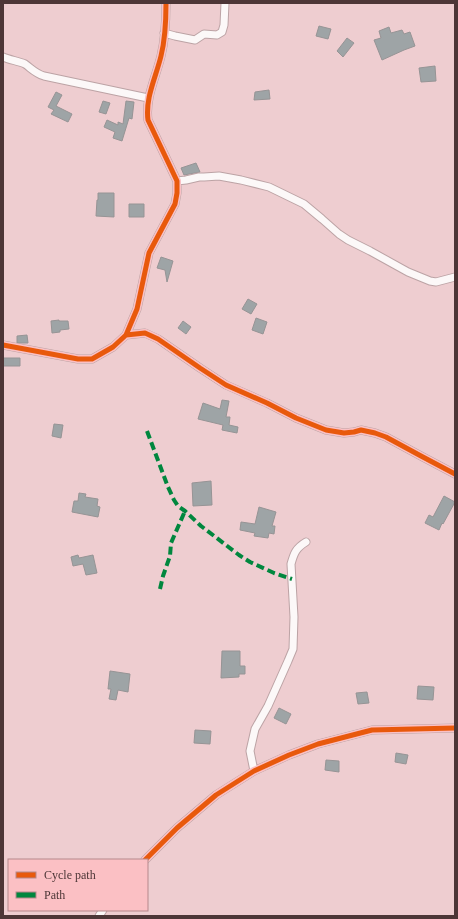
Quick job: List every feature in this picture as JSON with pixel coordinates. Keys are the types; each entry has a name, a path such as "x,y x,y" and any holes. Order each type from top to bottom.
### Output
{"street":[{"path":"3,345 78,359 92,359 113,347 126,335 137,309 149,253 175,204 177,193 177,181 148,120 147,112 148,98 162,55 166,3"},
{"path":"164,33 195,40 204,34 217,35 222,32 224,26 225,3"},
{"path":"3,57 23,64 36,73 44,76 148,98"},
{"path":"177,181 199,177 204,178 219,176 269,187 304,204 348,240 408,272 436,282 455,277"},
{"path":"126,335 145,333 158,339 226,385 267,403 296,418 326,430 344,433 361,430 375,433 386,437 455,474"},
{"path":"254,771 250,751 255,729 268,706 293,648 294,617 291,564 298,547 306,542"},
{"path":"146,859 177,828 216,794 254,771 289,755 318,744 372,730 455,728"}],"building":[{"path":"319,26 331,29 328,39 316,36"},
{"path":"389,27 391,33 402,30 404,34 410,32 415,46 382,60 374,40 381,38 379,31"},
{"path":"347,38 354,43 343,57 337,51"},
{"path":"435,66 436,81 421,82 419,68"},
{"path":"269,90 270,99 254,100 255,92"},
{"path":"56,92 62,95 56,106 72,114 68,122 51,114 54,110 48,107"},
{"path":"103,101 110,103 106,114 99,112"},
{"path":"126,101 134,102 132,119 129,118 122,141 113,138 115,132 104,127 107,120 118,125 118,122 123,124"},
{"path":"196,163 200,172 184,175 181,168"},
{"path":"98,193 114,193 114,217 96,216"},
{"path":"129,204 144,204 144,217 129,217"},
{"path":"161,257 173,261 167,282 165,270 157,268"},
{"path":"248,299 257,304 251,314 242,309"},
{"path":"256,318 267,322 263,334 252,330"},
{"path":"51,321 68,321 69,329 52,333"},
{"path":"183,321 191,327 186,334 178,328"},
{"path":"27,335 28,343 17,343 17,336"},
{"path":"3,358 20,358 20,366 3,366"},
{"path":"222,400 229,401 226,417 230,417 229,425 238,427 237,433 222,430 223,425 198,419 203,403 220,409"},
{"path":"54,424 63,425 61,438 52,436"},
{"path":"211,481 212,505 193,506 192,483"},
{"path":"79,493 86,494 85,497 98,499 97,506 100,507 98,517 72,512 74,501 78,501"},
{"path":"444,496 455,502 439,530 425,523 429,515 433,517"},
{"path":"259,507 276,512 272,526 275,526 274,534 269,533 268,538 254,536 255,533 240,530 241,522 255,524"},
{"path":"78,555 79,558 93,555 97,573 86,575 83,564 73,566 71,557"},
{"path":"222,651 240,651 240,666 245,666 245,674 239,674 239,677 221,678"},
{"path":"110,671 130,674 128,692 118,690 116,700 109,699 111,689 108,689"},
{"path":"418,686 434,687 433,700 417,699"},
{"path":"367,692 369,703 358,704 356,693"},
{"path":"279,708 291,714 286,724 274,718"},
{"path":"195,730 211,731 210,744 194,743"},
{"path":"396,753 408,755 406,764 395,762"},
{"path":"326,760 339,761 339,772 325,770"}],"marked path":[{"path":"147,431 168,487 178,506 239,555 274,573 292,579"},
{"path":"160,589 170,556 171,543 185,511"}],"cycle path":[{"path":"3,345 78,359 92,359 113,347 126,335 137,309 149,253 175,204 177,193 177,181 148,120 147,112 149,96 161,56 166,3"},
{"path":"126,335 145,333 158,339 226,385 267,403 296,418 326,430 344,433 361,430 375,433 386,437 455,474"},
{"path":"146,859 177,828 216,795 254,771 289,755 318,744 372,730 455,728"}]}
